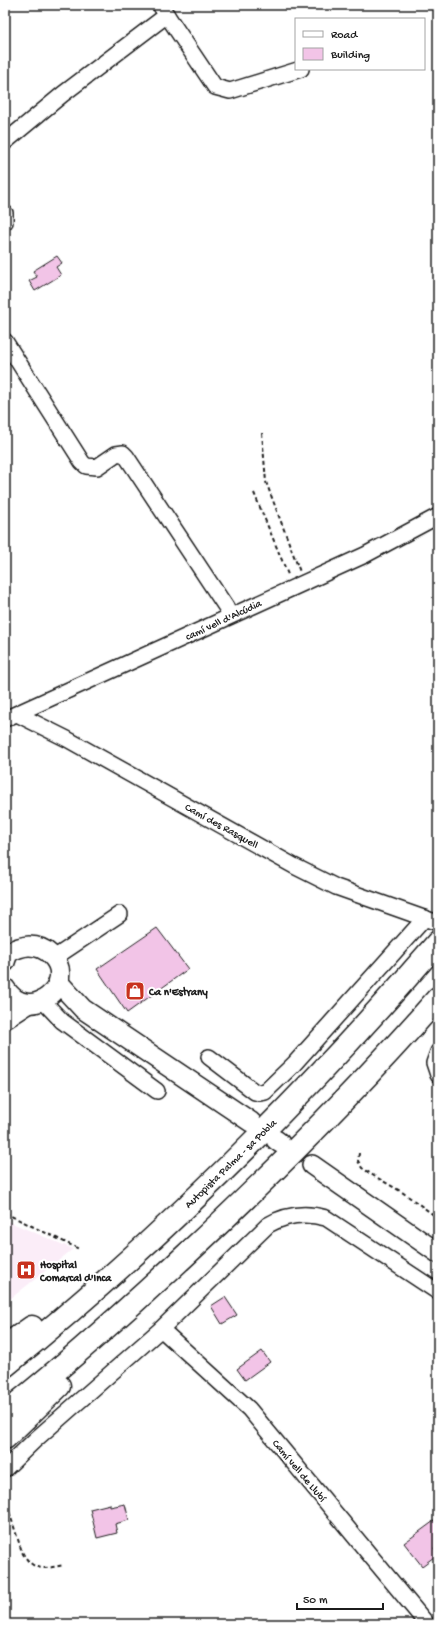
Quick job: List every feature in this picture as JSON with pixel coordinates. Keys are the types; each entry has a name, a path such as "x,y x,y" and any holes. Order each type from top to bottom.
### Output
{"highway":[{"name":"Autopista Palma - sa Pobla","path":"5,1366 81,1302 194,1199 277,1117 374,1016 432,927"},
{"path":"5,1413 116,1320 257,1189 378,1064 438,998"},
{"path":"5,1346 44,1319 87,1284 115,1271"},
{"path":"5,1438 104,1344 116,1320"}],"main road":[{"path":"5,1019 45,996 59,970 54,958 47,951 38,947 28,946 9,951"},
{"path":"5,989 19,1002 45,996 83,1009 251,1122"},
{"path":"312,1165 438,1253"}],"street":[{"path":"5,142 164,10 215,87 230,91 298,70"},
{"path":"5,213 5,222"},
{"path":"5,341 86,466 97,467 116,454 123,453 126,456 218,598 226,607 230,616"},
{"name":"camí vell d'Alcúdia","path":"11,716 365,555 438,516"},
{"name":"Camí des Rasquell","path":"11,716 88,750 294,866 336,887 432,927"},
{"path":"54,958 120,914"},
{"path":"209,1057 255,1092 265,1092 432,927"},
{"path":"45,996 62,1021 157,1091"},
{"path":"438,1052 434,1063 438,1075"},
{"path":"5,1469 35,1440 161,1329 268,1226 281,1218 296,1214 316,1215 336,1224 438,1292"},
{"name":"Camí vell de Llubí","path":"161,1329 249,1409 427,1624"}],"path":[{"path":"262,433 266,482 298,585"},
{"path":"254,493 298,585"},
{"path":"358,1152 358,1161 362,1168 402,1192 438,1218"},
{"path":"5,1212 79,1249"},
{"path":"5,1499 26,1560 38,1568 44,1569 64,1565"}],"shaded area":[{"name":"Hospital Comarcal d'Inca","path":"5,1220 73,1249 5,1303"}],"building":[{"path":"57,256 62,263 56,267 61,275 35,291 29,281 37,277 33,271"},
{"name":"Ca n'Estrany","path":"157,928 188,969 127,1013 97,969"},
{"path":"225,1297 237,1315 222,1324 211,1306"},
{"path":"262,1351 270,1362 245,1380 237,1369"},
{"path":"110,1504 110,1507 125,1504 129,1520 115,1524 117,1533 97,1538 90,1509"},
{"path":"438,1518 438,1545 434,1548 438,1554 422,1566 404,1543"}],"place":[{"name":"Ca n'Estrany","path":"135,991"},
{"name":"Hospital Comarcal d'Inca","path":"26,1270"}]}
